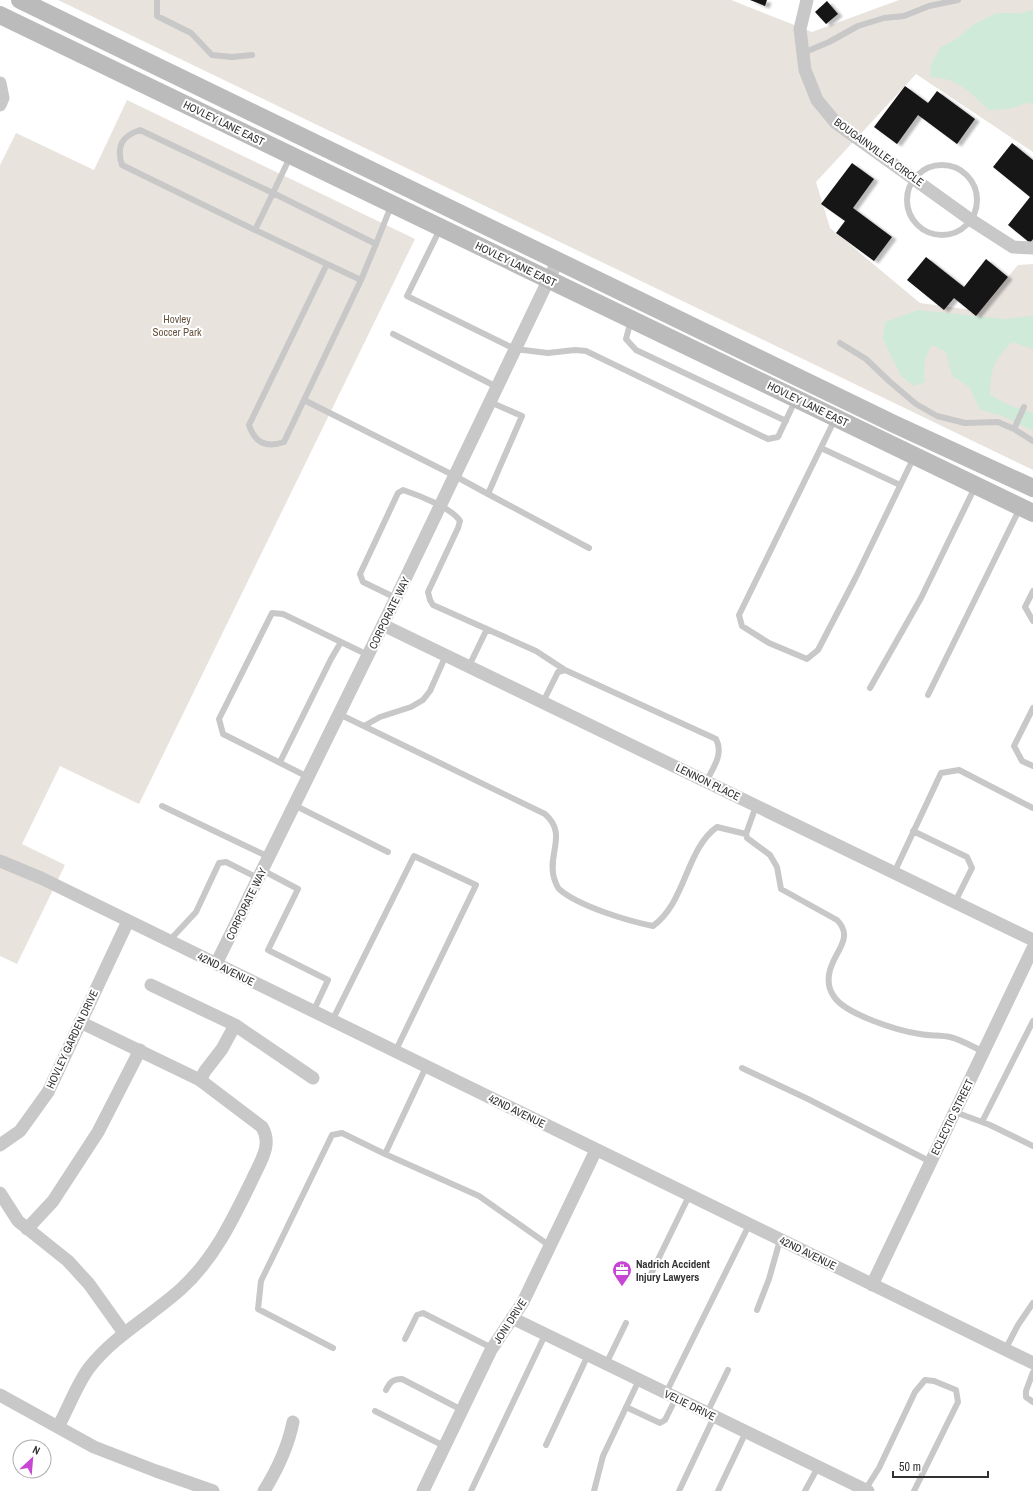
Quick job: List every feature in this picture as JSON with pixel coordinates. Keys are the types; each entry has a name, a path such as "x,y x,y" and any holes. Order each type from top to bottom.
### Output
{"street":[{"name":"HOVLEY LANE EAST","path":"20,0 886,420 1033,488"},
{"name":"BOUGAINVILLEA CIRCLE","path":"807,0 800,29 805,70 817,100 836,123 971,220 1013,247 1033,248"},
{"name":"HOVLEY LANE EAST","path":"0,15 1027,510"},
{"path":"0,83 3,98 0,105"},
{"path":"291,155 307,151 325,154 383,175"},
{"name":"CORPORATE WAY","path":"216,964 383,625 558,260"},
{"path":"796,399 803,394 810,394 886,420"},
{"name":"LENNON PLACE","path":"383,625 955,902 1033,948"},
{"name":"42ND AVENUE","path":"0,861 128,921 1033,1363"},
{"name":"HOVLEY GARDEN DRIVE","path":"0,1145 20,1131 48,1092 128,921"},
{"name":"ECLECTIC STREET","path":"872,1285 1033,948"},
{"path":"151,985 235,1025 313,1078"},
{"path":"58,1427 88,1369 124,1333 181,1288 200,1268 229,1226 267,1146 268,1136 262,1127 200,1080 80,1022"},
{"path":"200,1080 205,1070 222,1049 235,1025"},
{"path":"27,1229 53,1201 98,1132 140,1050"},
{"name":"JONI DRIVE","path":"422,1491 492,1348 523,1302 596,1150"},
{"path":"0,1194 18,1221 68,1261 89,1284 124,1333"},
{"name":"VELIE DRIVE","path":"512,1318 866,1490"},
{"path":"0,1395 94,1447 213,1491"},
{"path":"264,1491 274,1475 290,1437 293,1422"}],"lane":[{"path":"158,0 157,16 191,33 212,55 232,57 252,55"},
{"path":"803,52 829,42 858,26 884,18 904,16 929,6 958,0"},
{"path":"361,280 122,165 119,155 121,143 129,134 140,130 376,244"},
{"path":"255,230 291,155"},
{"path":"942,164 953,166 963,171 971,179 976,189 978,200 976,210 971,220 956,232 947,235 938,235 920,228 909,213 906,204 906,195 914,178 922,170 932,165 942,164"},
{"path":"327,264 249,425 252,435 262,443 274,445 284,442 361,280 392,204"},
{"path":"441,228 407,296 515,350 548,353 576,350 586,351 768,439 778,437 796,399"},
{"path":"631,319 626,339 636,350 786,421"},
{"path":"393,334 497,387"},
{"path":"840,343 866,359 916,404 937,416 965,423 998,422 1014,429 1033,441"},
{"path":"304,400 455,476 590,548"},
{"path":"488,494 522,416 490,402"},
{"path":"1014,429 1024,407"},
{"path":"836,418 739,615 742,626 769,643 807,659 818,650 856,577 914,456"},
{"path":"821,448 900,485"},
{"path":"870,688 921,598 976,485"},
{"path":"396,598 363,582 360,574 363,564 398,493 403,490 440,506 457,516 460,521 428,592 433,605 536,651 565,670 716,739 720,747 717,760 706,782"},
{"path":"928,695 1027,510"},
{"path":"1033,591 1025,607 1033,621"},
{"path":"308,776 223,734 219,719 268,620 272,613 283,614 368,655"},
{"path":"469,666 487,629"},
{"path":"280,762 330,659 341,642"},
{"path":"364,726 380,717 411,707 423,700 430,691 446,655"},
{"path":"543,702 558,672 565,670"},
{"path":"1033,708 1014,746 1022,761 1033,766"},
{"path":"339,714 546,814 552,820 557,832 553,868 558,888 580,901 627,920 653,926 664,918 678,895 708,834 717,828 746,834"},
{"path":"894,873 941,772 958,770 1033,808"},
{"path":"294,805 388,852"},
{"path":"162,806 269,856"},
{"path":"756,806 746,834 747,838 770,855 777,867 781,890 837,920 844,927 845,935 829,972 829,984 833,996 845,1007 883,1025 921,1035 950,1037 984,1052"},
{"path":"913,831 967,857 972,868 955,902"},
{"path":"332,1021 414,856 476,885 395,1052"},
{"path":"169,941 196,912 219,863 226,862 298,889 268,950 328,980 313,1012"},
{"path":"982,1122 1033,1021"},
{"path":"385,1154 426,1067"},
{"path":"742,1068 931,1162"},
{"path":"955,1112 982,1122 1033,1146"},
{"path":"333,1348 258,1309 261,1281 332,1135 342,1133 479,1196 550,1246"},
{"path":"649,1278 689,1196"},
{"path":"626,1407 660,1423 665,1420 671,1396 749,1225"},
{"path":"757,1310 769,1279 780,1240"},
{"path":"1005,1350 1018,1325 1033,1303"},
{"path":"405,1339 417,1315 423,1313 492,1348"},
{"path":"606,1364 626,1323"},
{"path":"471,1491 545,1335"},
{"path":"546,1445 588,1355"},
{"path":"679,1491 728,1370"},
{"path":"1033,1372 1026,1391 1026,1397 1033,1402"},
{"path":"386,1390 390,1382 395,1379 402,1379 462,1410"},
{"path":"594,1491 603,1456 640,1380"},
{"path":"866,1490 879,1468 915,1392 925,1380 934,1381 956,1390 958,1402 914,1491"},
{"path":"375,1411 444,1446"},
{"path":"718,1491 746,1432"},
{"path":"805,1491 818,1467"}],"green space":[{"path":"58,0 731,0 812,32 899,0 1033,0 1033,152 916,74 816,182 830,228 920,303 979,311 1018,265 1033,264 1033,470"},
{"name":"Hovley Soccer Park","path":"127,100 415,239 139,804 60,766 22,844 65,865 17,964 0,956 0,165 16,133 94,170"}],"shaded area":[{"path":"1033,10 1033,104 1027,103 1009,109 989,110 963,87 956,83 949,80 930,77 931,64 941,47 955,40 973,25 996,13 1021,13"},
{"path":"918,310 1004,319 1033,316 1033,349 1012,342 1006,348 997,359 993,370 990,394 1004,403 1033,413 1033,431 1003,416 980,410 969,387 952,376 946,352 932,345 927,354 925,363 925,382 914,386 901,376 883,339 885,322"}],"building":[{"path":"750,0 767,0 765,6"},
{"path":"827,1 838,14 826,24 815,12"},
{"path":"905,86 928,103 937,91 975,119 957,144 918,115 897,144 874,127"},
{"path":"1012,143 1033,160 1033,239 1030,243 1008,225 1030,197 993,167"},
{"path":"852,163 874,179 853,208 892,237 874,261 836,233 845,221 821,204"},
{"path":"926,257 964,287 986,259 1008,277 976,316 954,298 944,310 907,280"}],"place":[{"name":"Nadrich Accident Injury Lawyers","path":"622,1287"}]}
